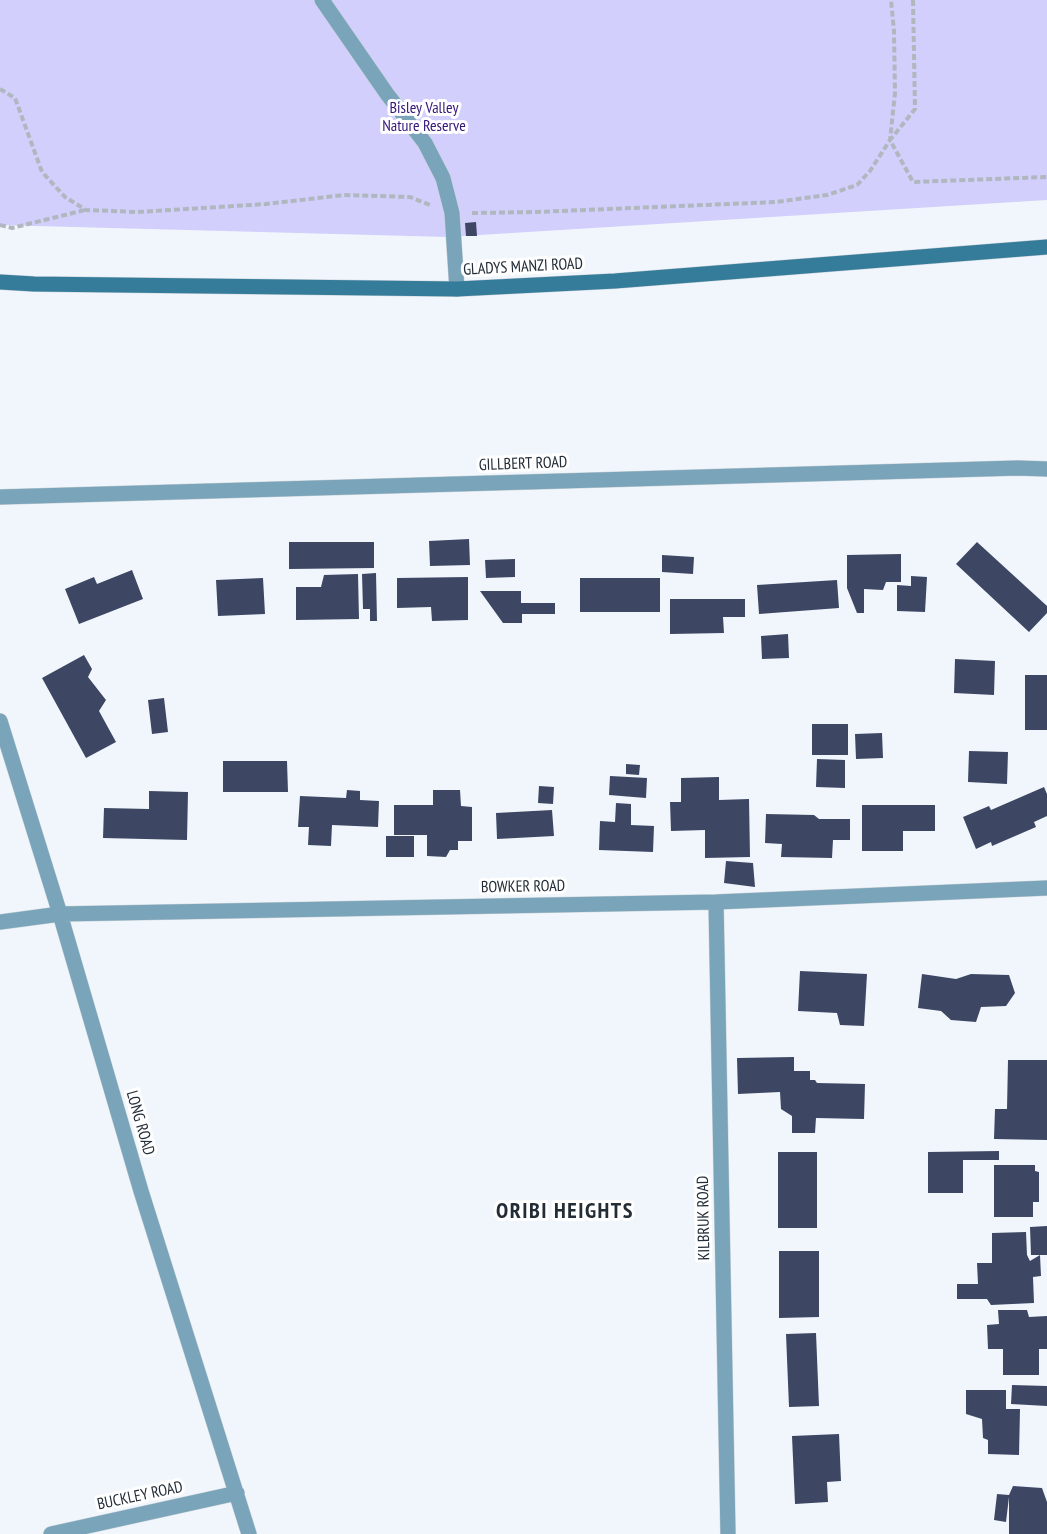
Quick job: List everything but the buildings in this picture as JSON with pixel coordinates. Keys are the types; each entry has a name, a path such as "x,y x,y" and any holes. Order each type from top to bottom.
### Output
{"main road":[{"name":"GLADYS MANZI ROAD","path":"0,282 457,289 615,281 1047,247"}],"street":[{"path":"322,0 387,94 425,143 443,178 452,213 457,289"},
{"name":"GILLBERT ROAD","path":"0,497 1006,468 1047,469"},
{"name":"LONG ROAD","path":"0,721 60,914 141,1191 249,1534"},
{"name":"BOWKER ROAD","path":"0,922 60,914 716,902 1047,888"},
{"name":"KILBRUK ROAD","path":"716,902 728,1534"},
{"name":"BUCKLEY ROAD","path":"51,1534 237,1493"}],"path":[{"path":"891,0 895,93 890,140 913,182 1047,177"},
{"path":"0,225 12,228 86,210 138,212 266,204 344,195 410,197 452,213 537,212 776,202 827,195 857,185 870,171 890,140 915,109 913,0"},
{"path":"0,89 15,98 42,172 65,197 86,210"}],"green space":[{"name":"Bisley Valley Nature Reserve","path":"0,0 1047,0 1047,200 447,237 0,225"}],"district":[{"name":"ORIBI HEIGHTS","path":"565,1212"}]}
